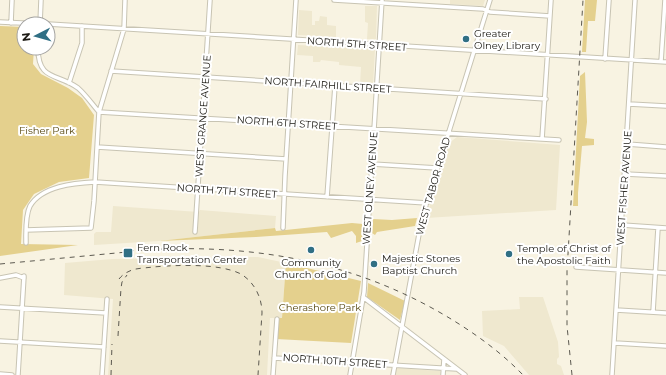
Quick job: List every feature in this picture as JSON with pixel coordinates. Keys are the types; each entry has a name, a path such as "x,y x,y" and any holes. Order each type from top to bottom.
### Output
{"street":[{"path":"11,23 12,0"},
{"path":"40,16 41,0"},
{"path":"26,243 26,230 91,228 99,112 124,29 125,0 121,0"},
{"name":"WEST GRANGE AVENUE","path":"195,232 199,189 210,0"},
{"path":"283,228 296,0"},
{"path":"334,0 382,1 483,9 490,12 550,16"},
{"name":"WEST TABOR ROAD","path":"392,375 422,218 490,0"},
{"path":"542,139 546,99 551,0"},
{"path":"605,59 609,0"},
{"name":"WEST FISHER AVENUE","path":"612,375 636,0"},
{"path":"661,62 665,0"},
{"name":"WEST OLNEY AVENUE","path":"350,375 364,297 382,1"},
{"path":"0,22 16,23"},
{"name":"NORTH 5TH STREET","path":"56,24 548,56 666,62"},
{"path":"69,83 82,43 82,26"},
{"path":"38,56 41,67 48,74 69,83 87,96 99,112"},
{"name":"NORTH FAIRHILL STREET","path":"111,71 546,99"},
{"path":"327,197 335,86"},
{"path":"629,104 666,106"},
{"name":"NORTH 6TH STREET","path":"99,112 559,140"},
{"path":"627,144 666,147"},
{"path":"97,148 286,159"},
{"path":"372,164 437,168"},
{"path":"625,174 666,176"},
{"name":"NORTH 7TH STREET","path":"26,230 30,207 37,198 47,192 65,185 95,182 427,203"},
{"path":"622,225 666,228"},
{"path":"653,312 658,228"},
{"path":"576,267 666,273"},
{"path":"0,278 16,275 24,277 18,375"},
{"path":"364,297 465,375"},
{"path":"102,375 107,299"},
{"path":"0,307 106,313"},
{"path":"616,310 666,313"},
{"path":"273,375 277,319"},
{"path":"0,341 104,347"},
{"path":"614,343 666,346"},
{"name":"NORTH 10TH STREET","path":"274,358 457,369"},
{"path":"443,375 444,359"},
{"path":"0,374 12,375"}],"shaded area":[{"path":"450,0 485,0 483,6 450,4"},
{"path":"365,6 377,6 376,39 367,39 368,23 365,22"},
{"path":"299,10 312,11 312,25 315,25 315,21 319,21 320,16 327,17 327,25 336,26 336,37 298,35"},
{"path":"298,45 375,49 373,86 360,85 361,67 339,65 339,62 321,60 320,62 313,62 313,56 297,55"},
{"path":"457,137 560,145 556,210 426,218 449,143"},
{"path":"113,206 199,212 200,210 276,216 275,228 159,241 94,245 94,234 96,232 111,232"},
{"path":"258,257 286,263 282,318 270,318 267,375 108,375 113,299 64,295 65,263 112,259"},
{"path":"519,297 543,297 558,342 559,357 557,359 557,364 561,366 564,375 529,375 504,346 483,336 482,311 520,309"},
{"path":"396,368 440,371 440,375 395,375"}],"green space":[{"path":"585,0 597,0 595,21 588,21 586,52 582,52"},
{"name":"Fisher Park","path":"0,26 16,27 16,56 34,56 33,64 41,74 68,88 82,98 94,115 89,178 59,182 34,194 23,210 21,244 78,245 0,256"},
{"path":"585,72 587,122 585,138 594,139 594,145 582,146 578,206 573,206 580,76"},
{"path":"417,218 415,226 377,232 375,235 372,233 373,219 392,220"},
{"path":"352,223 363,224 362,241 356,243 356,236 352,231 331,238 327,232 159,241 275,228 276,231"},
{"name":"Cherashore Park","path":"286,263 361,281 351,343 276,339 277,318 282,318"},
{"path":"368,283 405,301 400,320 367,297"}],"railway":[{"path":"572,375 567,326 567,271 583,0"},
{"path":"129,251 212,249 253,252 293,258 371,280 409,296 446,316 486,343 523,375"},
{"path":"0,264 127,252"},
{"path":"119,279 125,273 134,269 174,266 210,266 232,270 246,277 256,290 262,307 258,375"},
{"path":"118,336 121,288 122,282 127,275"},
{"path":"111,375 112,344"}],"place":[{"name":"Greater Olney Library","path":"466,39"},
{"name":"Community Church of God","path":"311,250"},
{"name":"Fern Rock Transportation Center","path":"128,253"},
{"name":"Temple of Christ of the Apostolic Faith","path":"509,254"},
{"name":"Majestic Stones Baptist Church","path":"374,264"}]}
